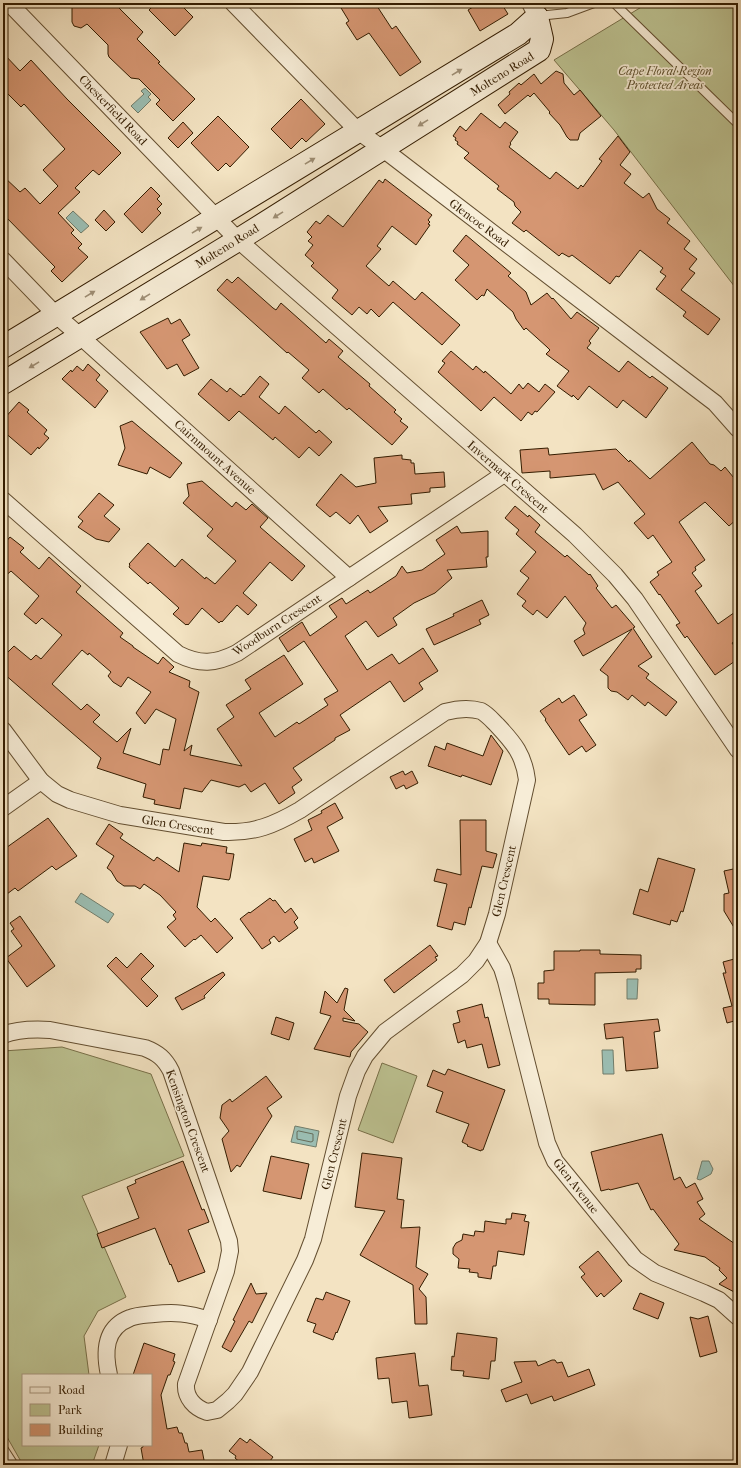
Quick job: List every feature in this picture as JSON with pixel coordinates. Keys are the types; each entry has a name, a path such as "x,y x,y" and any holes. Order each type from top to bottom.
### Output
{"street":[{"name":"Chesterfield Road","path":"9,3 238,240"},
{"name":"Glencoe Road","path":"233,3 358,132 383,149 715,403 738,429"},
{"name":"Molteno Road","path":"3,347 518,34 533,10"},
{"name":"Molteno Road","path":"3,383 238,240 539,50 542,39 533,10"},
{"path":"499,46 511,68"},
{"path":"437,84 449,107"},
{"path":"332,148 350,170"},
{"path":"288,174 303,199"},
{"name":"Invermark Crescent","path":"238,240 575,535 635,599 738,750"},
{"path":"159,252 174,278"},
{"name":"Cairnmount Avenue","path":"3,260 56,315 349,578"},
{"name":"Woodburn Crescent","path":"3,500 169,647 178,654 195,661 204,662 217,661 237,653 504,474"},
{"name":"Glen Crescent","path":"3,730 40,781 50,790 70,800 120,815 224,832 240,833 274,825 300,810 444,712 457,709 470,709 489,716 511,739 520,753 526,767 527,780 497,914 488,943 476,961 462,975 385,1032 365,1056 357,1071 348,1096 313,1239 305,1260 250,1372 235,1394 228,1401 217,1410 207,1412 193,1403 187,1395 186,1388 188,1378 209,1320"},
{"path":"3,808 40,781"},
{"name":"Glen Avenue","path":"488,943 502,968 506,981 547,1144 554,1161 635,1259 655,1273 704,1292 719,1300 738,1317"},
{"name":"Kensington Crescent","path":"3,1035 23,1030 50,1030 145,1048 154,1051 167,1063 229,1241 229,1261 209,1320"},
{"path":"109,1374 105,1351 108,1340 120,1323 140,1315 183,1312 209,1320"},
{"path":"113,1465 119,1446"}],"lane":[{"path":"533,10 567,13 594,3"},
{"path":"614,3 738,124"},
{"path":"3,1448 14,1465"}],"green space":[{"name":"Cape Floral Region Protected Areas","path":"648,3 738,3 738,291 614,130 554,60"},
{"path":"62,1047 151,1074 184,1156 82,1196 126,1297 98,1311 84,1336 89,1374 22,1374 22,1446 99,1446 92,1465 23,1465 3,1430 3,1051"},
{"path":"382,1063 417,1076 393,1143 358,1130"}],"water":[{"path":"145,88 151,94 148,97 151,100 138,113 131,106 144,94 141,91"},
{"path":"73,211 89,226 81,233 66,218"},
{"path":"81,893 114,914 108,923 75,902"},
{"path":"627,979 638,979 637,999 627,999"},
{"path":"602,1050 613,1050 614,1074 603,1074"},
{"path":"295,1126 319,1131 316,1147 291,1142"},
{"path":"702,1161 709,1161 713,1169 711,1174 700,1180 697,1179"}],"building":[{"path":"72,3 114,3 143,32 137,39 160,62 158,63 195,99 173,121 156,104 160,100 139,79 131,78 109,57 108,45 87,24 81,28 74,26 72,22"},
{"path":"156,3 179,3 193,17 175,36 149,10"},
{"path":"338,3 375,3 392,29 396,26 421,62 400,76 369,33 357,40 346,23 349,21"},
{"path":"471,3 501,3 508,14 480,31 468,10 473,7"},
{"path":"3,53 20,71 31,60 67,99 121,153 99,175 93,170 75,188 80,192 58,213 74,230 71,233 82,244 78,248 88,257 62,282 51,271 55,267 3,214 3,176 20,192 25,188 40,204 58,186 43,170 65,149 24,104 21,107 3,89"},
{"path":"556,71 563,74 564,83 574,95 580,90 601,116 580,133 578,140 570,140 567,137 560,125 534,93 530,97 528,95 505,114 498,105 519,83 521,85 534,74 541,84"},
{"path":"301,99 325,124 306,142 302,138 291,149 271,129"},
{"path":"481,113 500,128 505,122 518,132 510,143 511,144 509,147 550,179 556,172 578,189 581,185 583,187 602,161 599,159 618,136 630,152 620,165 631,174 624,183 643,198 649,193 657,209 670,219 667,223 690,241 684,249 697,259 689,269 695,273 681,290 720,319 708,335 683,316 686,312 656,289 666,276 660,272 663,268 640,250 619,277 616,276 610,284 572,255 569,257 562,253 559,256 526,230 524,232 512,223 521,212 515,206 514,202 497,189 499,186 464,158 469,153 457,144 458,142 455,140 456,138 453,136 460,126 466,131"},
{"path":"218,116 249,147 230,167 226,163 218,171 191,143"},
{"path":"183,122 193,133 178,148 168,138"},
{"path":"385,179 432,215 428,220 430,222 428,224 430,225 416,245 392,226 377,246 381,249 366,266 389,286 393,281 415,300 422,292 460,325 442,345 393,302 379,317 371,309 367,314 359,307 352,315 332,298 338,290 311,266 314,263 305,255 313,245 308,241 312,237 307,232 316,221 320,224 328,215 343,227 379,180 383,183"},
{"path":"151,187 160,196 157,199 162,204 157,209 161,213 142,233 124,214"},
{"path":"104,210 115,222 106,231 95,220"},
{"path":"466,235 511,273 508,276 526,292 531,305 547,293 571,319 577,312 599,328 589,341 591,343 587,348 619,372 628,361 650,378 652,376 668,388 646,418 623,400 617,408 589,386 578,400 573,395 572,397 557,386 569,371 546,354 550,350 526,328 524,330 513,312 487,289 484,296 482,295 477,300 455,280 469,265 453,251"},
{"path":"238,277 273,308 276,310 281,303 326,343 329,339 343,351 338,357 370,384 369,386 396,410 394,412 402,419 400,421 408,427 392,445 349,408 347,410 323,389 319,393 302,378 309,370 288,352 287,353 217,290 227,279 232,283"},
{"path":"168,318 171,324 180,319 190,335 182,340 199,368 184,376 177,364 167,369 140,332"},
{"path":"451,351 473,370 476,366 484,373 485,371 511,394 519,384 523,389 528,383 539,392 545,384 555,392 537,412 535,411 532,415 528,412 521,421 494,397 481,411 438,372 445,363 442,361"},
{"path":"88,364 100,375 96,380 108,391 95,408 62,379 71,370 72,372 77,366 83,371"},
{"path":"260,376 269,384 259,397 279,414 285,406 316,433 319,430 332,442 319,456 309,447 299,458 275,437 273,440 239,411 229,421 198,394 211,379 227,392 230,388 241,397"},
{"path":"19,402 29,410 27,412 47,430 44,434 49,438 31,455 3,431 3,420"},
{"path":"132,421 182,463 170,478 150,467 147,474 118,465 125,448 120,426"},
{"path":"692,442 710,464 714,465 721,471 725,467 738,483 738,518 729,526 705,502 679,522 705,560 695,567 696,570 692,573 702,586 695,591 718,624 738,610 738,639 732,643 738,651 738,659 715,675 687,636 685,638 676,625 680,623 650,582 659,575 657,572 672,562 653,535 648,539 634,523 645,514 618,482 603,490 595,474 550,478 550,471 522,473 520,450 548,448 549,455 616,449 650,479"},
{"path":"402,455 402,459 411,460 411,463 414,463 415,474 444,472 445,487 430,488 430,492 411,494 412,504 378,507 388,521 370,533 358,515 350,524 336,512 330,517 316,505 341,474 356,487 376,483 374,458"},
{"path":"202,481 232,507 236,502 246,510 252,504 268,518 260,527 305,566 292,581 270,562 243,593 257,605 248,615 237,605 222,622 221,621 219,623 202,608 188,625 186,625 173,614 179,608 150,582 148,584 129,567 129,564 148,543 175,567 182,559 205,579 206,577 215,584 236,561 207,536 213,529 183,503 189,496 187,484"},
{"path":"99,493 114,505 104,516 120,529 109,542 96,539 78,527 83,521 78,517"},
{"path":"515,506 528,517 529,515 540,525 535,532 565,557 567,555 589,575 590,574 598,586 596,588 612,608 616,605 635,627 633,628 652,657 638,666 649,674 646,678 677,702 666,716 648,702 645,706 632,695 628,700 617,692 611,691 608,688 608,676 600,670 632,629 583,656 574,641 585,634 583,629 586,623 565,596 547,618 537,610 533,615 522,606 526,601 517,594 529,578 520,571 536,552 516,534 519,530 505,518"},
{"path":"457,526 461,533 488,531 488,557 486,557 487,567 447,570 452,578 435,593 414,603 393,618 397,625 378,637 366,621 345,636 367,670 392,654 399,664 423,648 438,671 419,683 423,689 404,702 390,681 340,715 350,730 335,738 335,740 293,768 302,780 292,787 295,793 279,804 265,783 251,792 245,784 239,787 211,780 202,792 184,788 180,809 154,804 155,800 143,797 146,784 97,768 101,758 3,673 3,657 14,646 31,660 36,655 41,659 62,635 42,618 36,624 24,614 39,596 11,571 3,578 3,545 10,537 24,548 20,552 39,569 49,557 81,586 76,592 123,633 120,637 158,664 163,657 174,667 169,672 190,681 189,687 199,692 184,751 192,745 190,755 242,766 217,729 234,717 226,705 251,689 245,680 284,655 303,684 259,713 275,737 297,722 299,724 328,705 324,699 338,691 304,641 288,652 279,638 302,622 310,636 337,617 329,606 342,598 346,604 368,590 370,593 396,576 402,566 407,573 422,570 445,554 436,540","holes":["82,650 88,655 89,653 111,672 108,676 113,682 121,687 128,677 151,692 136,713 145,724 156,709 176,719 169,750 163,749 160,765 123,753 131,728 117,742 93,722 100,715 87,704 81,710 52,684"]},
{"path":"482,600 489,615 479,620 481,624 434,645 426,629 454,616 453,614"},
{"path":"574,695 587,715 579,720 596,745 586,752 582,746 569,755 540,711 559,698 562,703"},
{"path":"491,735 503,751 491,785 462,775 461,777 428,766 435,746 445,750 447,743 483,756"},
{"path":"403,771 405,775 412,771 418,783 406,789 404,785 396,789 390,777"},
{"path":"335,803 343,818 327,827 339,851 314,863 312,858 305,862 294,839 312,830 308,820 322,813 321,811"},
{"path":"48,818 77,856 56,870 52,866 18,891 15,888 3,897 3,850"},
{"path":"460,820 486,820 486,851 497,854 493,868 482,866 465,925 454,922 452,930 437,926 447,884 434,881 437,869 461,875"},
{"path":"109,824 123,834 120,838 154,861 157,857 179,872 184,843 201,846 202,843 227,847 226,853 234,854 229,880 203,876 197,907 211,922 215,918 233,938 217,953 201,935 185,947 167,927 176,919 173,915 176,912 160,895 144,884 140,889 135,886 124,886 117,881 111,871 107,868 114,856 96,844"},
{"path":"658,858 695,869 683,912 681,911 677,922 671,920 670,925 633,914 640,889 648,892"},
{"path":"738,868 738,934 724,911 724,894 729,893 724,871"},
{"path":"270,898 273,901 275,900 285,913 291,908 298,918 294,922 298,928 279,942 274,936 269,940 271,943 262,949 240,919"},
{"path":"20,916 55,966 27,987 6,958 22,946 11,931 14,929 10,923"},
{"path":"430,945 438,956 435,957 437,960 394,993 384,980"},
{"path":"600,950 600,954 641,955 641,969 636,969 636,972 595,973 595,1005 549,1004 549,999 538,999 538,983 544,983 544,971 554,970 554,951"},
{"path":"141,953 154,966 141,979 158,996 147,1007 107,966 116,957 127,968"},
{"path":"738,958 738,1020 727,1023 723,1008 732,1006 723,973 726,973 723,962"},
{"path":"223,972 225,975 204,996 205,998 182,1010 175,998"},
{"path":"345,988 348,989 344,1010 355,1021 343,1018 343,1021 359,1024 368,1032 351,1052 350,1057 314,1049 331,1016 320,1013 325,991 337,1003"},
{"path":"482,1004 485,1018 488,1017 500,1065 488,1068 482,1044 467,1048 465,1040 458,1043 453,1024 460,1022 457,1011"},
{"path":"276,1017 294,1023 289,1040 271,1034"},
{"path":"658,1019 660,1031 654,1032 658,1068 626,1071 623,1037 606,1039 604,1024"},
{"path":"448,1069 505,1090 483,1150 481,1151 467,1146 468,1145 462,1142 469,1124 436,1112 443,1092 427,1086 433,1070 445,1075"},
{"path":"266,1076 282,1097 267,1108 272,1116 240,1167 237,1165 231,1172 222,1139 229,1131 220,1118 222,1105 230,1099 232,1102"},
{"path":"662,1134 674,1180 680,1177 686,1188 695,1183 703,1199 697,1202 705,1214 699,1219 738,1246 738,1294 719,1284 727,1278 719,1270 720,1268 705,1257 674,1250 679,1244 653,1209 651,1210 638,1183 601,1191 591,1152"},
{"path":"362,1153 402,1158 397,1199 404,1200 401,1228 420,1227 416,1267 428,1274 419,1289 426,1297 427,1324 415,1324 413,1285 360,1255 385,1211 355,1207"},
{"path":"271,1156 309,1164 301,1199 263,1191"},
{"path":"183,1161 202,1210 204,1209 209,1222 188,1230 205,1272 178,1282 155,1228 102,1248 97,1234 139,1218 127,1187 136,1183 135,1180"},
{"path":"512,1213 526,1215 524,1221 529,1222 524,1255 498,1251 496,1266 493,1266 491,1279 478,1277 478,1273 469,1272 470,1269 458,1268 459,1259 453,1254 453,1248 456,1243 462,1240 463,1234 474,1236 475,1231 484,1232 485,1221 506,1224 506,1219 511,1219"},
{"path":"598,1251 622,1281 604,1297 601,1293 597,1297 581,1277 585,1274 579,1267"},
{"path":"251,1283 256,1294 267,1293 252,1323 249,1321 231,1352 222,1347"},
{"path":"326,1292 350,1301 333,1340 313,1332 316,1324 307,1321 316,1298 323,1300"},
{"path":"640,1293 664,1303 658,1319 633,1309"},
{"path":"708,1316 717,1352 700,1357 690,1317 698,1319"},
{"path":"457,1333 497,1338 495,1361 491,1361 489,1379 463,1376 464,1371 451,1370 452,1356 454,1357"},
{"path":"144,1343 175,1354 173,1361 175,1362 170,1375 168,1375 161,1395 167,1429 177,1427 179,1433 182,1433 185,1443 187,1443 189,1452 202,1450 205,1465 144,1465 141,1448 143,1446 152,1446 152,1374 133,1374"},
{"path":"415,1353 419,1386 428,1385 432,1415 409,1418 407,1401 392,1403 389,1378 378,1379 376,1358"},
{"path":"555,1360 557,1363 562,1362 568,1377 589,1369 595,1385 554,1401 552,1396 531,1404 527,1394 506,1402 501,1390 522,1382 514,1362 536,1361 538,1366"},
{"path":"240,1438 247,1443 250,1439 273,1457 267,1465 243,1465 235,1458 236,1456 229,1451"}]}
